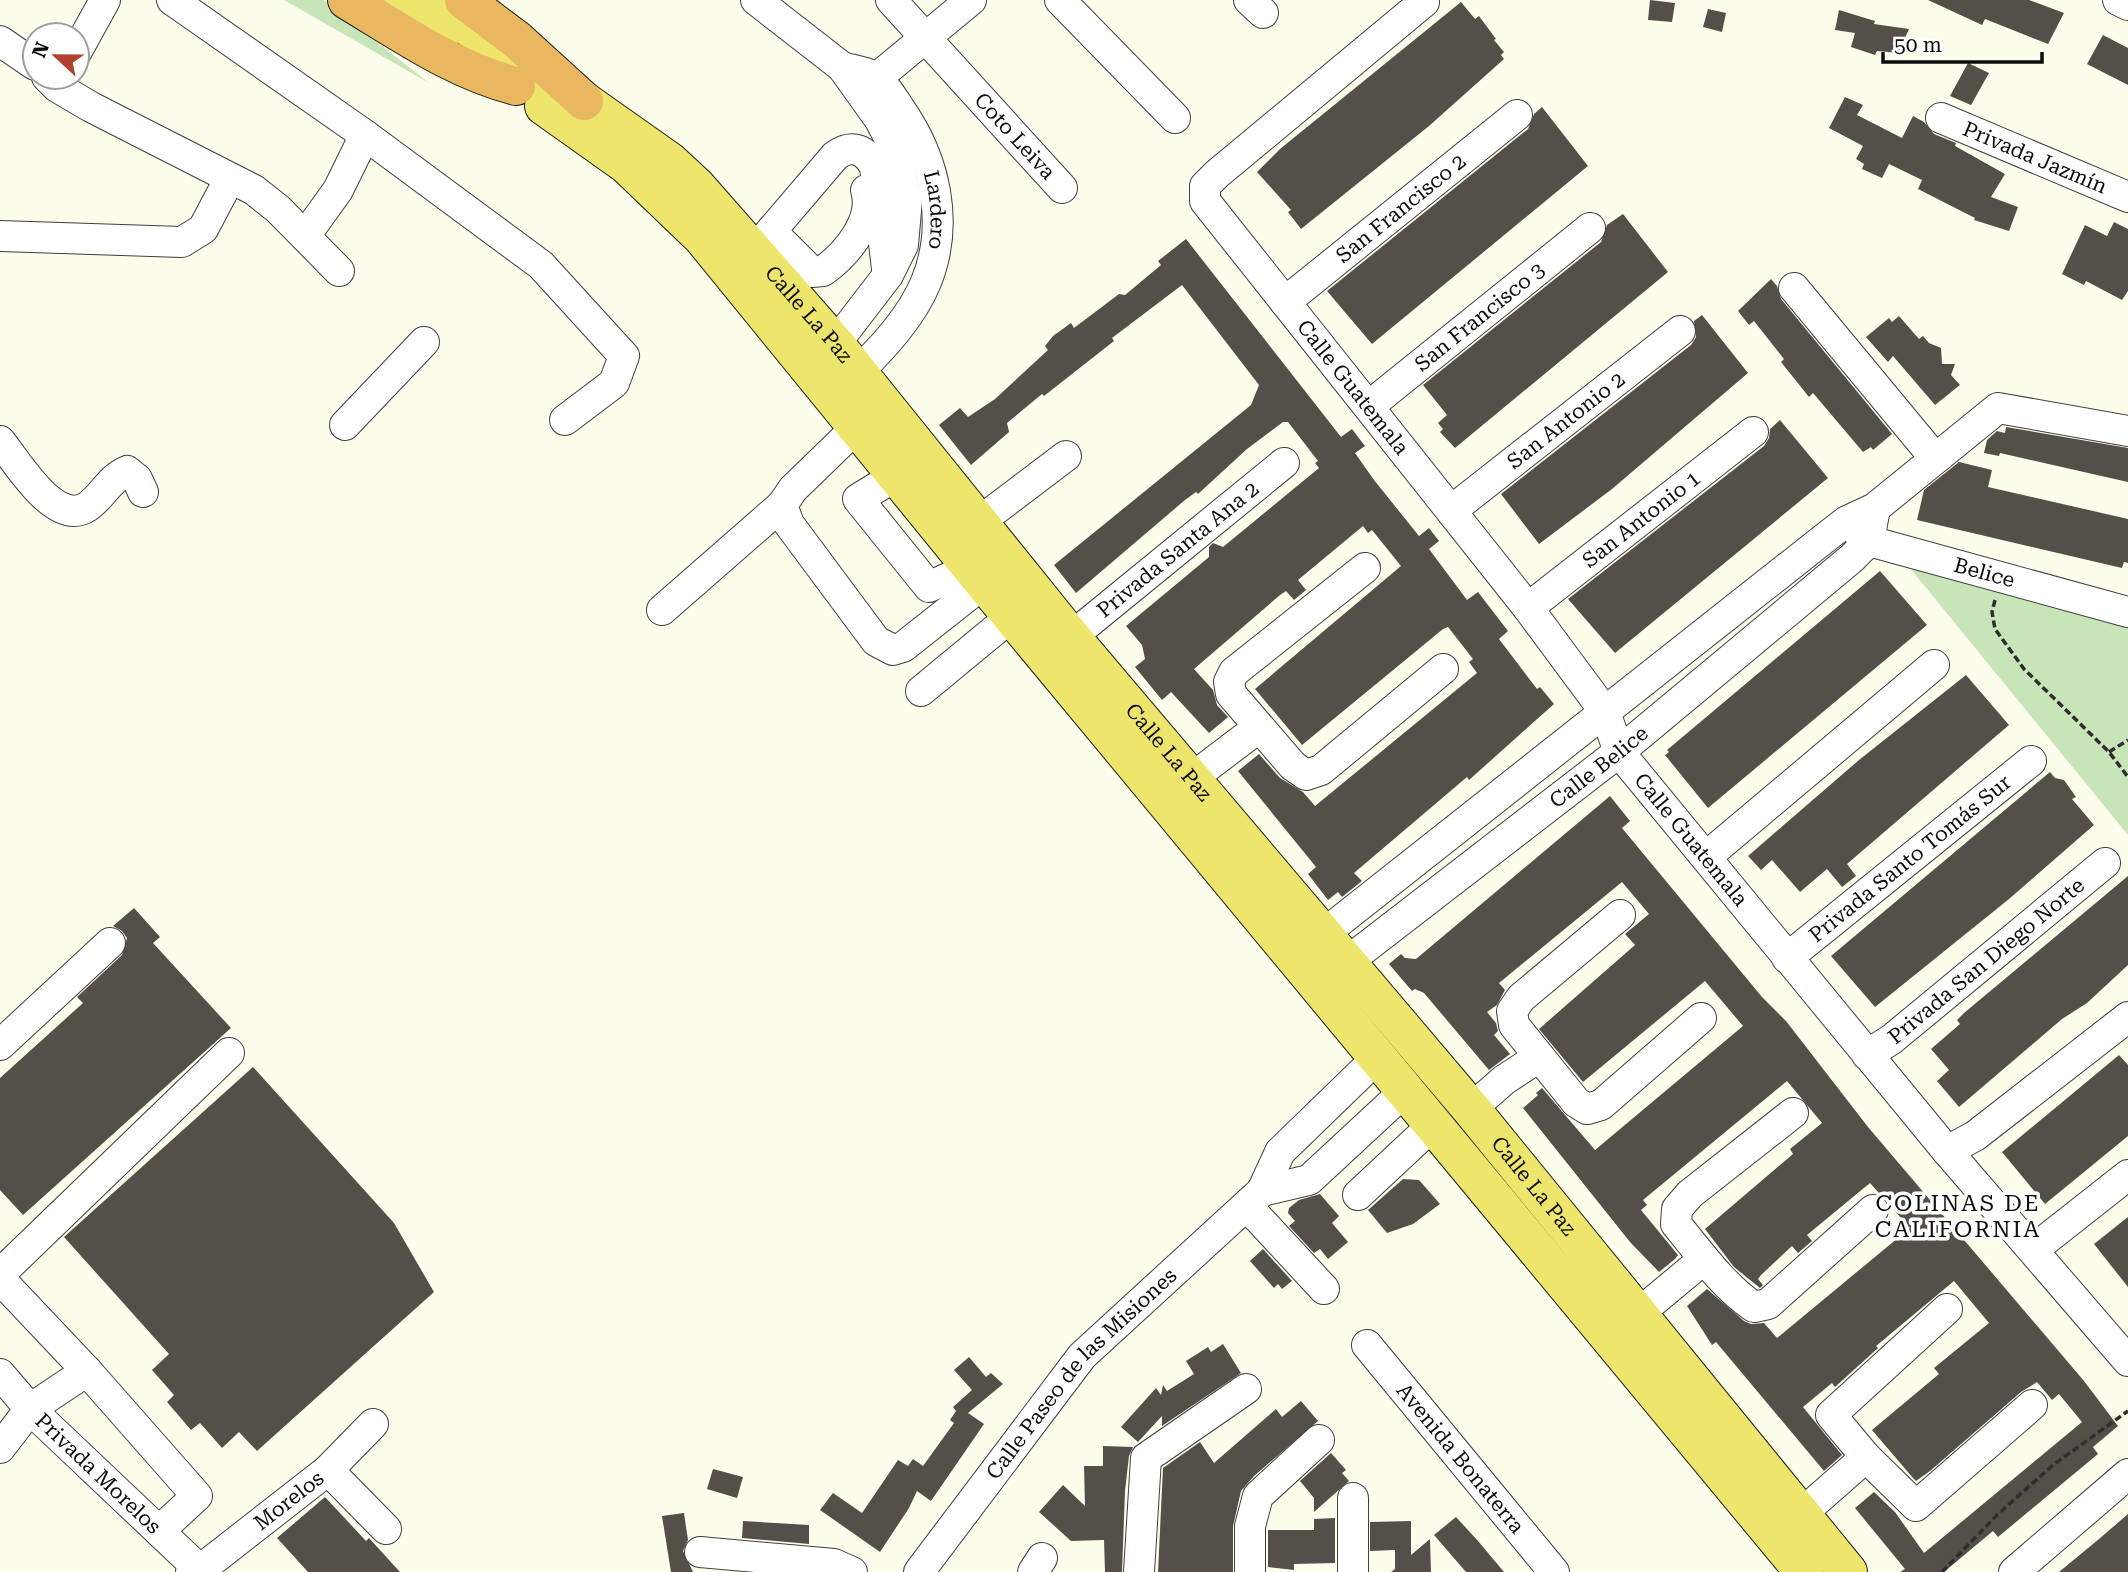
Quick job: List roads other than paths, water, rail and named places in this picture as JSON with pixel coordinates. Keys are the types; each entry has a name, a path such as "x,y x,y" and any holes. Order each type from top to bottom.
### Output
{"highway":[{"path":"347,0 455,64 484,78 516,86"},
{"path":"440,8 517,40 583,101"}],"main road":[{"name":"Calle La Paz","path":"394,0 440,8 516,86 627,165 660,194 833,369 971,554 1013,615 1321,959 1471,1109 1623,1326 1804,1572"},
{"name":"Calle La Paz","path":"583,101 668,161 762,241 833,369 857,427 897,475 971,554 1070,637 1192,778 1321,959 1379,1056 1434,1124 1800,1515 1848,1572"}],"street":[{"path":"91,26 105,0"},
{"path":"172,0 365,135 541,265 624,356 614,383 565,420"},
{"name":"Coto Leiva","path":"891,0 1062,188"},
{"path":"868,86 971,0"},
{"path":"1060,0 1175,118"},
{"path":"2118,0 2128,5"},
{"name":"Calle Guatemala","path":"1424,2 1217,174 1205,187 1205,201 1528,608 1605,712 1619,752 1947,1151 2125,1351"},
{"path":"767,4 868,86 901,171 907,199 903,245 833,369"},
{"path":"0,41 21,55"},
{"name":"Lardero","path":"833,369 915,303 927,281 938,223 930,169 911,124 868,86"},
{"path":"76,91 254,190 278,209 339,271"},
{"name":"San Francisco 2","path":"1285,302 1517,115"},
{"name":"Privada Jazmín","path":"1941,118 2128,197"},
{"path":"305,236 338,190 365,135"},
{"path":"835,156 863,180 870,203 864,225 831,265 824,271 812,272 762,241 835,156 843,149 857,149 867,153 875,167 888,275"},
{"path":"0,236 182,242 203,229 230,178"},
{"name":"San Francisco 3","path":"1369,406 1590,228"},
{"path":"903,245 933,257"},
{"path":"1794,288 1934,457"},
{"name":"San Antonio 2","path":"1452,510 1680,331"},
{"path":"345,425 424,342"},
{"name":"Calle Belice","path":"1321,959 1605,712 1847,521 1875,508 1934,457 1998,408 2128,430"},
{"path":"662,610 782,505 793,489 857,427"},
{"name":"San Antonio 1","path":"1528,608 1753,432"},
{"path":"0,441 44,496 64,511 76,513 89,506 127,471 137,479 143,492"},
{"path":"782,505 789,524 876,641 893,650 903,647 971,554 1066,456"},
{"name":"Privada Santa Ana 2","path":"1070,637 1284,463"},
{"path":"1869,541 1875,508"},
{"name":"Belice","path":"1847,521 1869,541 2128,612"},
{"name":"Calle Belice","path":"1321,959 1619,752 1869,541"},
{"path":"1365,568 1234,672 1229,682 1231,694 1293,766 1306,775 1321,769 1443,669"},
{"path":"920,691 1013,615"},
{"path":"1706,858 1934,666"},
{"path":"1192,778 1258,728"},
{"name":"Privada Santo Tomás Sur","path":"1787,958 2031,761"},
{"name":"Privada San Diego Norte","path":"1867,1055 1892,1039 2105,863"},
{"path":"1620,915 1521,998 1512,1011 1514,1025 1539,1057 1576,1102 1587,1109 1601,1105 1701,1018"},
{"path":"0,1045 110,943"},
{"path":"1947,1151 1975,1136 2128,1017"},
{"path":"159,1531 197,1496 0,1277 229,1053"},
{"name":"Calle Paseo de las Misiones","path":"919,1572 1083,1356 1255,1199 1280,1152 1379,1056"},
{"path":"1471,1109 1504,1080 1539,1057"},
{"name":"Calle Paseo de las Misiones","path":"1255,1199 1309,1180 1406,1090"},
{"path":"1793,1112 1690,1194 1677,1209 1676,1224 1704,1259 1741,1299 1754,1307 1768,1304 1873,1210"},
{"path":"1358,1195 1434,1124"},
{"path":"2034,1249 2128,1175"},
{"path":"1255,1199 1324,1289"},
{"path":"1623,1326 1704,1259"},
{"path":"1947,1309 1831,1415 1866,1457 1916,1506 2032,1405"},
{"name":"Avenida Bonaterra","path":"1367,1345 1554,1572"},
{"path":"0,1448 30,1409 87,1371"},
{"name":"Privada Morelos","path":"0,1374 30,1409 159,1531 195,1571"},
{"path":"1139,1572 1146,1458 1246,1389"},
{"name":"Morelos","path":"195,1571 328,1470 373,1424"},
{"path":"1250,1572 1250,1526 1258,1496 1319,1440"},
{"path":"1800,1515 1866,1457"},
{"path":"328,1470 386,1529"},
{"path":"2014,1572 2128,1474"},
{"path":"1353,1499 1353,1572"},
{"path":"700,1552 834,1564 852,1572"}],"district":[{"name":"COLINAS DE CALIFORNIA","path":"1958,1216"}]}
